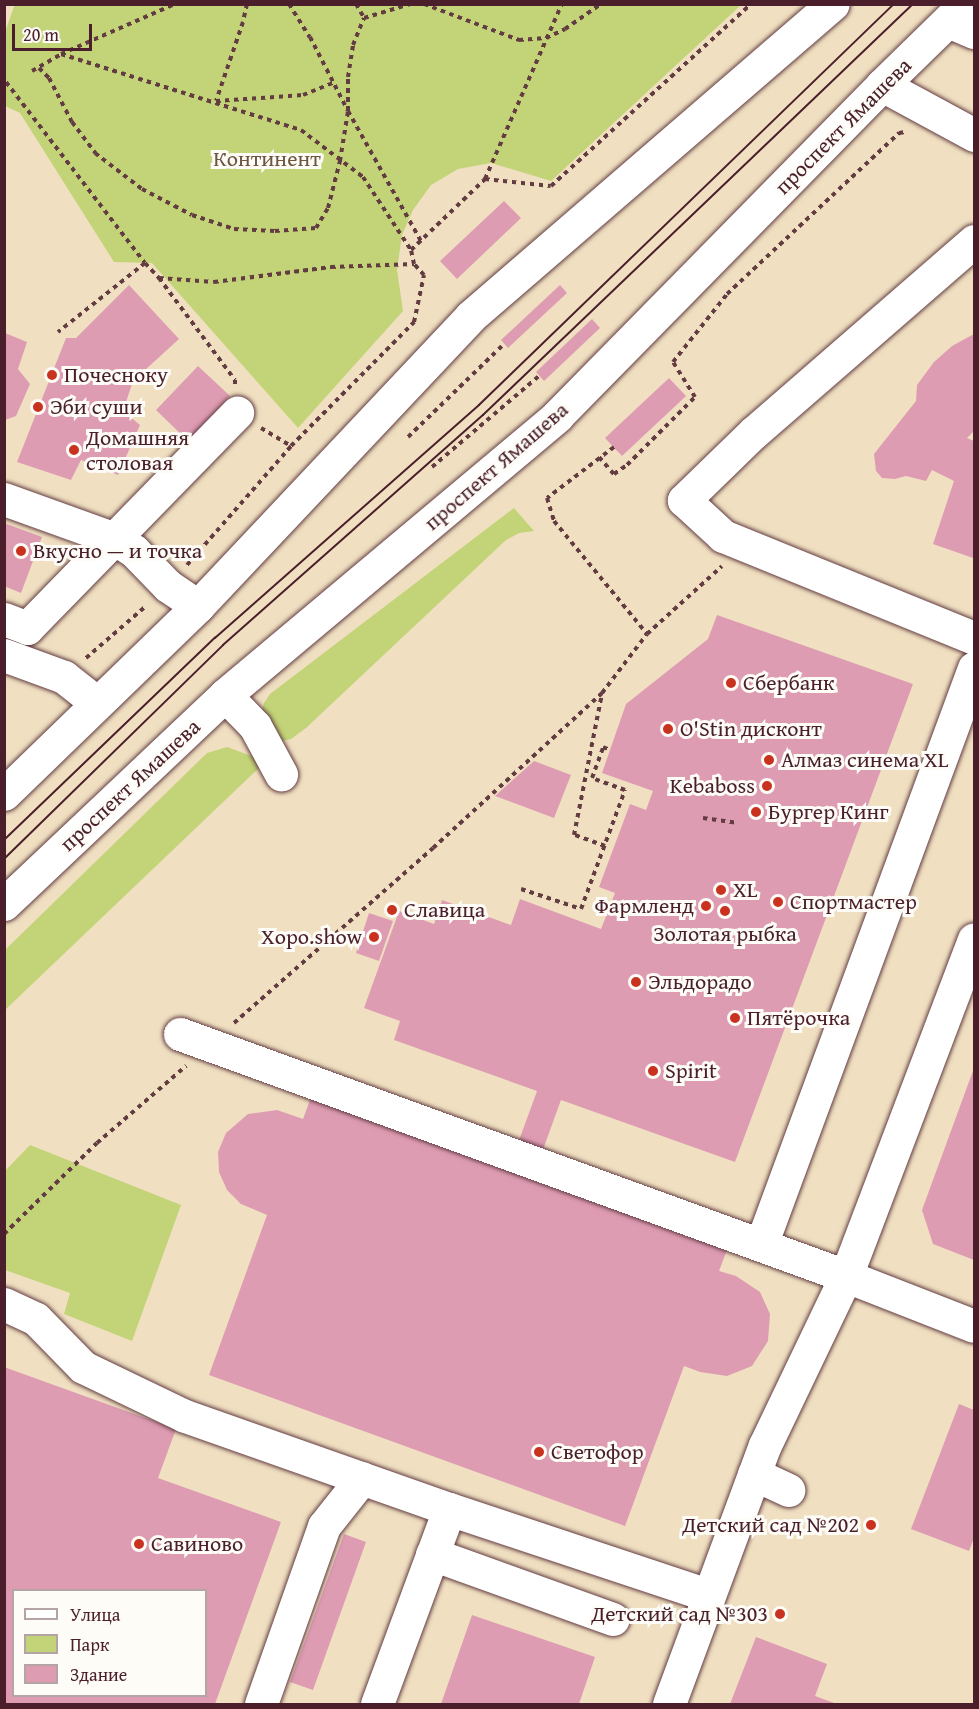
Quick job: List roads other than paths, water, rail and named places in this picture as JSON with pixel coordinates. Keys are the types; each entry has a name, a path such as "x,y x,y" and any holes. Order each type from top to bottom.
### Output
{"main road":[{"path":"4,794 198,606 470,317 825,9"},
{"name":"проспект Ямашева","path":"4,904 225,695 557,416 882,85 963,19"},
{"path":"882,85 975,135"},
{"path":"975,241 754,432 684,500 723,536 975,638"},
{"path":"4,619 27,628 237,413"},
{"path":"4,500 115,538 134,551 168,586 198,606"},
{"path":"4,603 40,615"},
{"path":"10,661 64,677 97,704"},
{"path":"761,1245 975,668"},
{"path":"225,695 255,726 281,774"},
{"path":"669,1704 765,1445 846,1276 975,939"},
{"path":"195,1039 846,1276 975,1326"},
{"path":"4,1304 36,1319 83,1367 185,1416 449,1509 708,1595"},
{"path":"754,1474 789,1490"},
{"path":"261,1704 324,1526 362,1478"},
{"path":"377,1704 449,1509"},
{"path":"432,1554 613,1619"}],"tram line":[{"path":"4,840 215,638 479,405 894,4"},
{"path":"4,859 223,645 483,415 913,4"}],"place":[{"name":"Почесноку","path":"52,375"},
{"name":"Эби суши","path":"38,407"},
{"name":"Домашняя столовая","path":"74,450"},
{"name":"Вкусно — и точка","path":"21,551"},
{"name":"Сбербанк","path":"731,683"},
{"name":"O'Stin дисконт","path":"668,729"},
{"name":"Алмаз синема XL","path":"769,760"},
{"name":"Kebaboss","path":"767,786"},
{"name":"Бургер Кинг","path":"756,812"},
{"name":"XL","path":"721,890"},
{"name":"Спортмастер","path":"778,902"},
{"name":"Фармленд","path":"706,906"},
{"name":"Славица","path":"392,910"},
{"name":"Золотая рыбка","path":"725,911"},
{"name":"Xopo.show","path":"374,937"},
{"name":"Эльдорадо","path":"636,982"},
{"name":"Пятёрочка","path":"735,1018"},
{"name":"Spirit","path":"653,1071"},
{"name":"Светофор","path":"539,1452"},
{"name":"Детский сад №202","path":"871,1525"},
{"name":"Савиново","path":"139,1544"},
{"name":"Детский сад №303","path":"780,1614"}],"park label":[{"name":"Континент","path":"267,159"}]}
